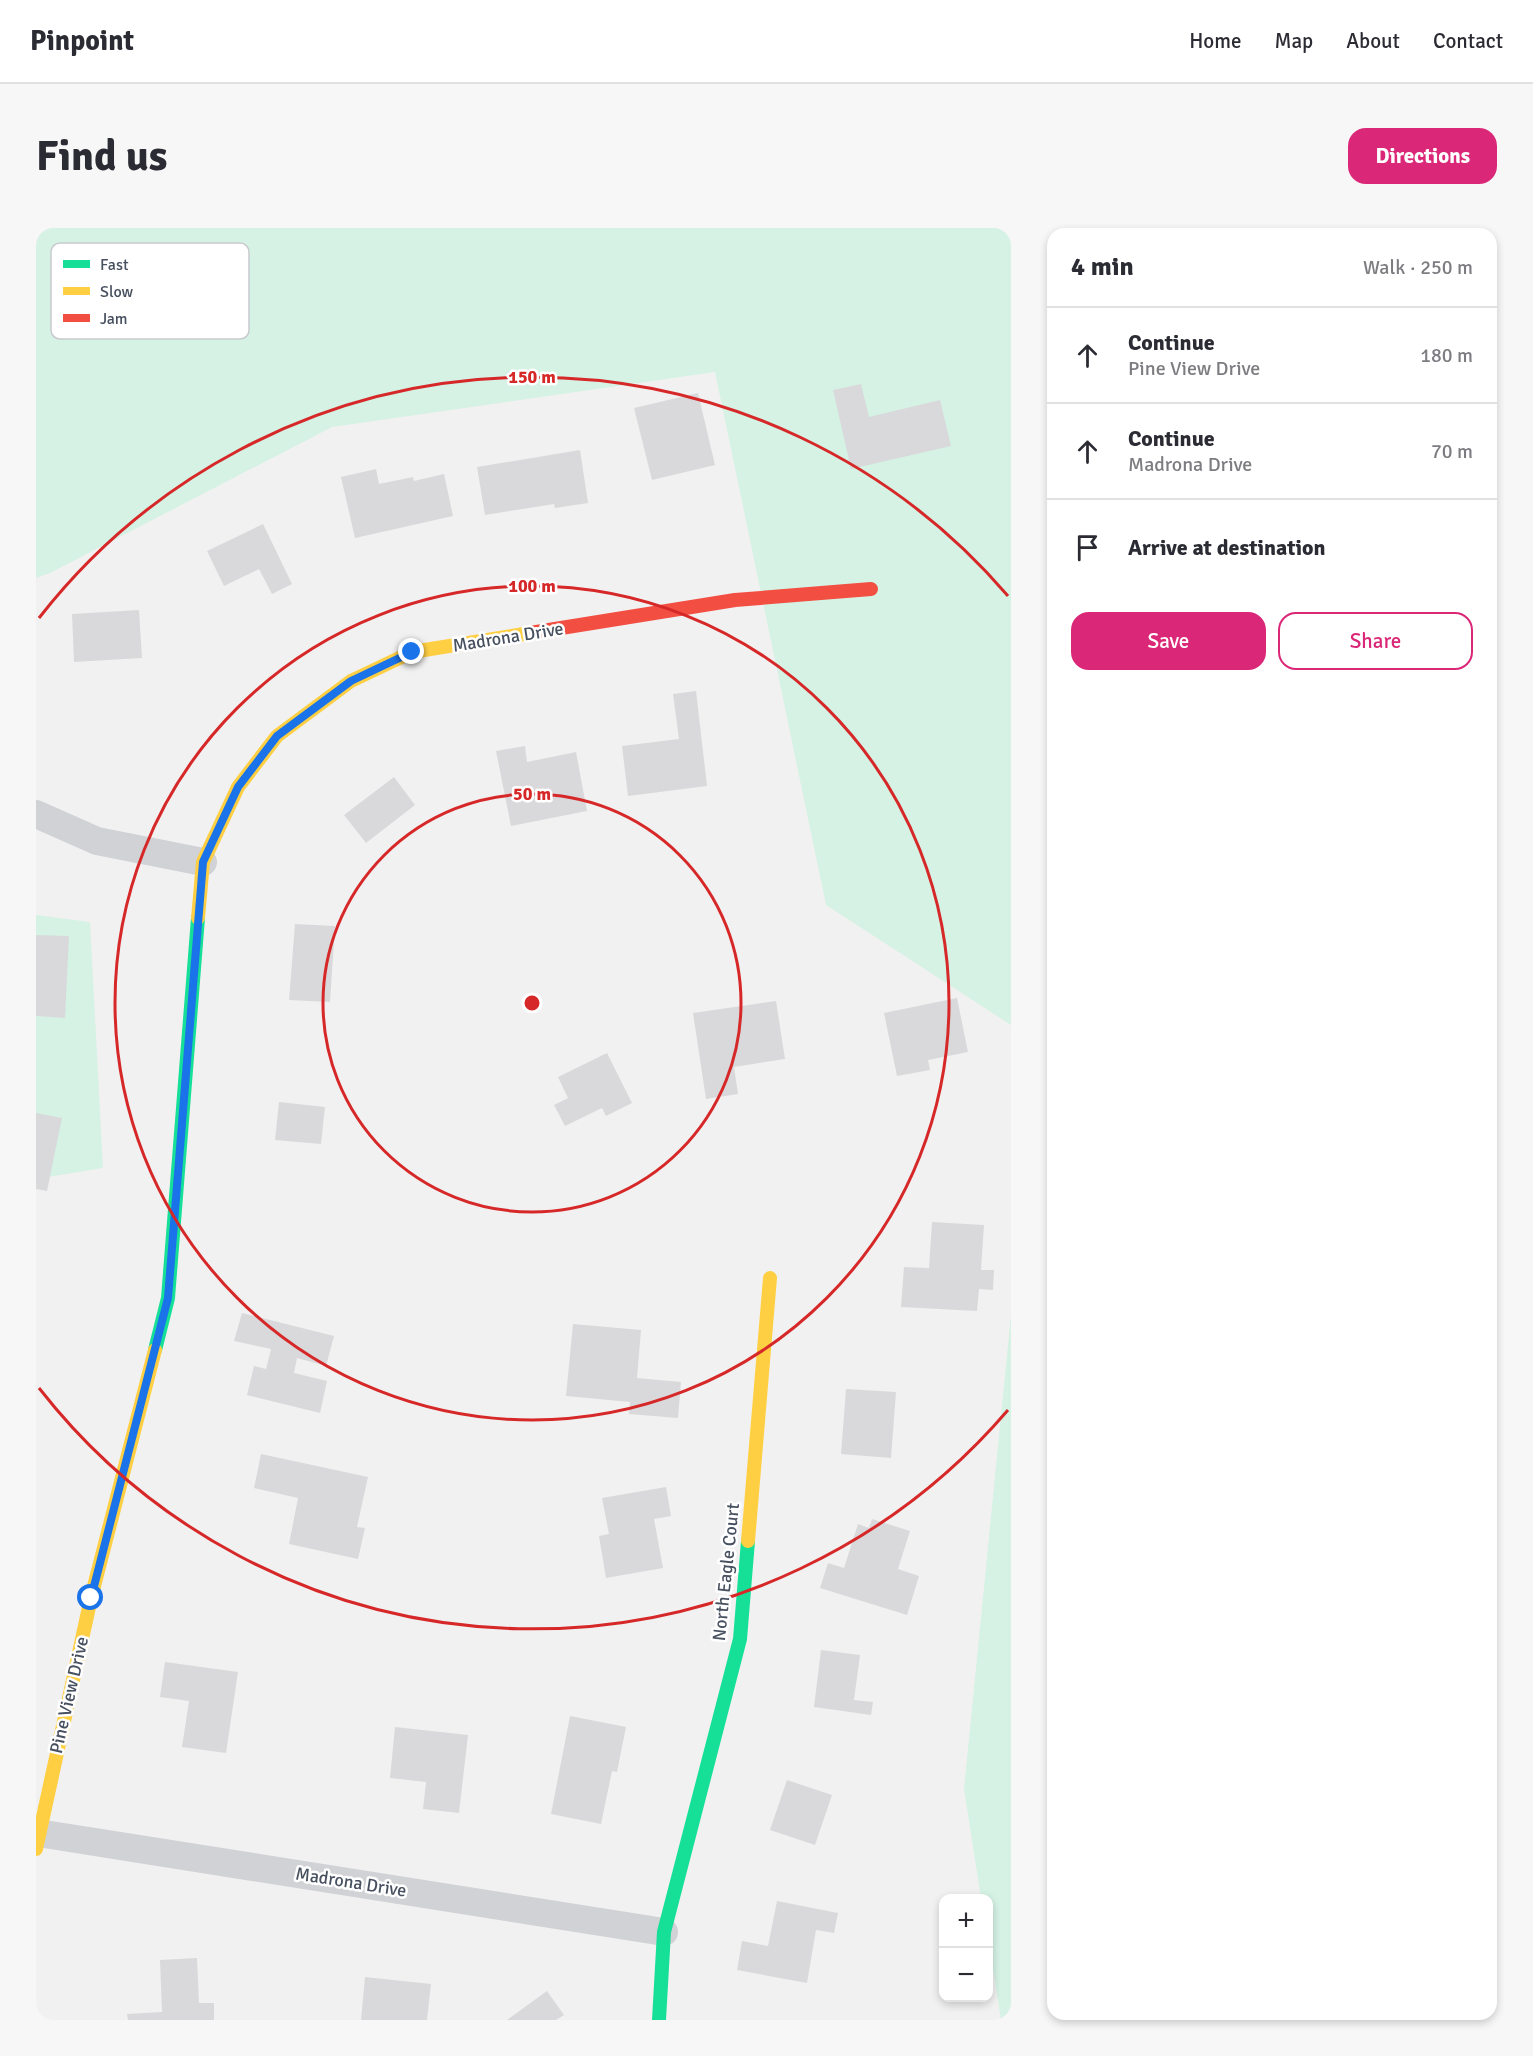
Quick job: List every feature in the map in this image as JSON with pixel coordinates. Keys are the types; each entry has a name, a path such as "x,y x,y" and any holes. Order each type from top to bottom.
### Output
{"street":[{"name":"Madrona Drive","path":"203,862 238,787 277,736 351,681 412,652 735,600 871,589"},
{"path":"36,814 97,841 203,862"},
{"name":"Pine View Drive","path":"37,1841 91,1598 168,1298 203,862"},
{"name":"North Eagle Court","path":"659,2020 664,1932 740,1639 770,1278"},
{"name":"Madrona Drive","path":"37,1841 664,1932"}],"green space":[{"path":"36,228 1011,228 1011,1025 826,905 715,372 332,427 50,573 36,578"},
{"path":"36,915 90,922 103,1168 36,1179"},
{"path":"1011,1315 1011,2020 1001,2020 993,1969 993,1894 980,1894 964,1789"}],"building":[{"path":"861,384 869,417 940,400 951,446 851,469 833,390"},
{"path":"698,393 715,465 652,480 634,408"},
{"path":"580,450 588,503 555,508 554,504 485,515 477,467"},
{"path":"376,469 379,484 413,477 414,481 444,474 453,516 355,538 341,477"},
{"path":"263,524 292,584 272,594 259,569 224,586 207,551"},
{"path":"139,610 142,658 74,662 72,614"},
{"path":"696,691 707,786 628,796 622,746 679,739 673,694"},
{"path":"525,746 527,762 576,752 587,811 511,826 496,751"},
{"path":"394,777 415,805 366,843 344,815"},
{"path":"295,924 335,926 330,1002 289,1000"},
{"path":"36,935 69,936 65,1018 36,1016"},
{"path":"957,998 968,1052 928,1060 930,1070 897,1076 884,1013"},
{"path":"776,1001 785,1059 734,1067 738,1094 706,1099 693,1013"},
{"path":"607,1053 632,1103 606,1116 602,1108 565,1126 554,1105 568,1098 558,1077"},
{"path":"279,1102 325,1107 321,1144 275,1140"},
{"path":"36,1113 62,1118 47,1191 36,1189"},
{"path":"932,1222 984,1225 981,1270 994,1270 993,1290 979,1289 977,1311 901,1307 904,1267 929,1268"},
{"path":"242,1313 334,1336 326,1366 297,1358 294,1373 327,1381 320,1413 247,1395 254,1366 266,1369 271,1349 234,1341"},
{"path":"573,1324 641,1330 637,1378 681,1382 678,1418 629,1414 630,1402 566,1396"},
{"path":"846,1389 896,1392 891,1458 841,1454"},
{"path":"261,1454 368,1477 357,1527 365,1528 358,1559 289,1544 298,1498 254,1488"},
{"path":"666,1487 671,1516 654,1519 663,1568 606,1578 599,1536 609,1534 602,1498"},
{"path":"872,1519 910,1531 898,1569 919,1576 907,1615 820,1588 828,1563 844,1568 858,1524 869,1528"},
{"path":"821,1650 860,1655 854,1700 873,1702 871,1715 814,1707"},
{"path":"165,1662 238,1672 226,1753 182,1747 189,1701 160,1697"},
{"path":"570,1716 626,1727 617,1772 612,1771 601,1824 551,1814"},
{"path":"395,1727 468,1735 459,1813 423,1809 426,1782 390,1778"},
{"path":"787,1780 832,1795 815,1845 770,1830"},
{"path":"777,1901 838,1913 834,1933 816,1930 807,1983 737,1970 742,1941 768,1946"},
{"path":"197,1958 199,2003 214,2003 214,2020 128,2020 127,2014 162,2012 160,1960"},
{"path":"365,1977 431,1984 427,2020 361,2020"},
{"path":"547,1991 564,2015 556,2020 507,2020"}],"traffic: fast":[{"path":"155,1350 168,1298 198,918"},
{"path":"659,2020 664,1932 740,1639 748,1541"}],"traffic: slow":[{"path":"198,918 203,862 238,787 277,736 351,681 412,652 530,633"},
{"path":"748,1541 770,1278"},
{"path":"36,1849 91,1598 155,1350"}],"traffic: jam":[{"path":"530,633 735,600 871,589"}],"route":[{"path":"91,1598 168,1298 203,862 238,787 277,736 351,681 412,652"}]}
